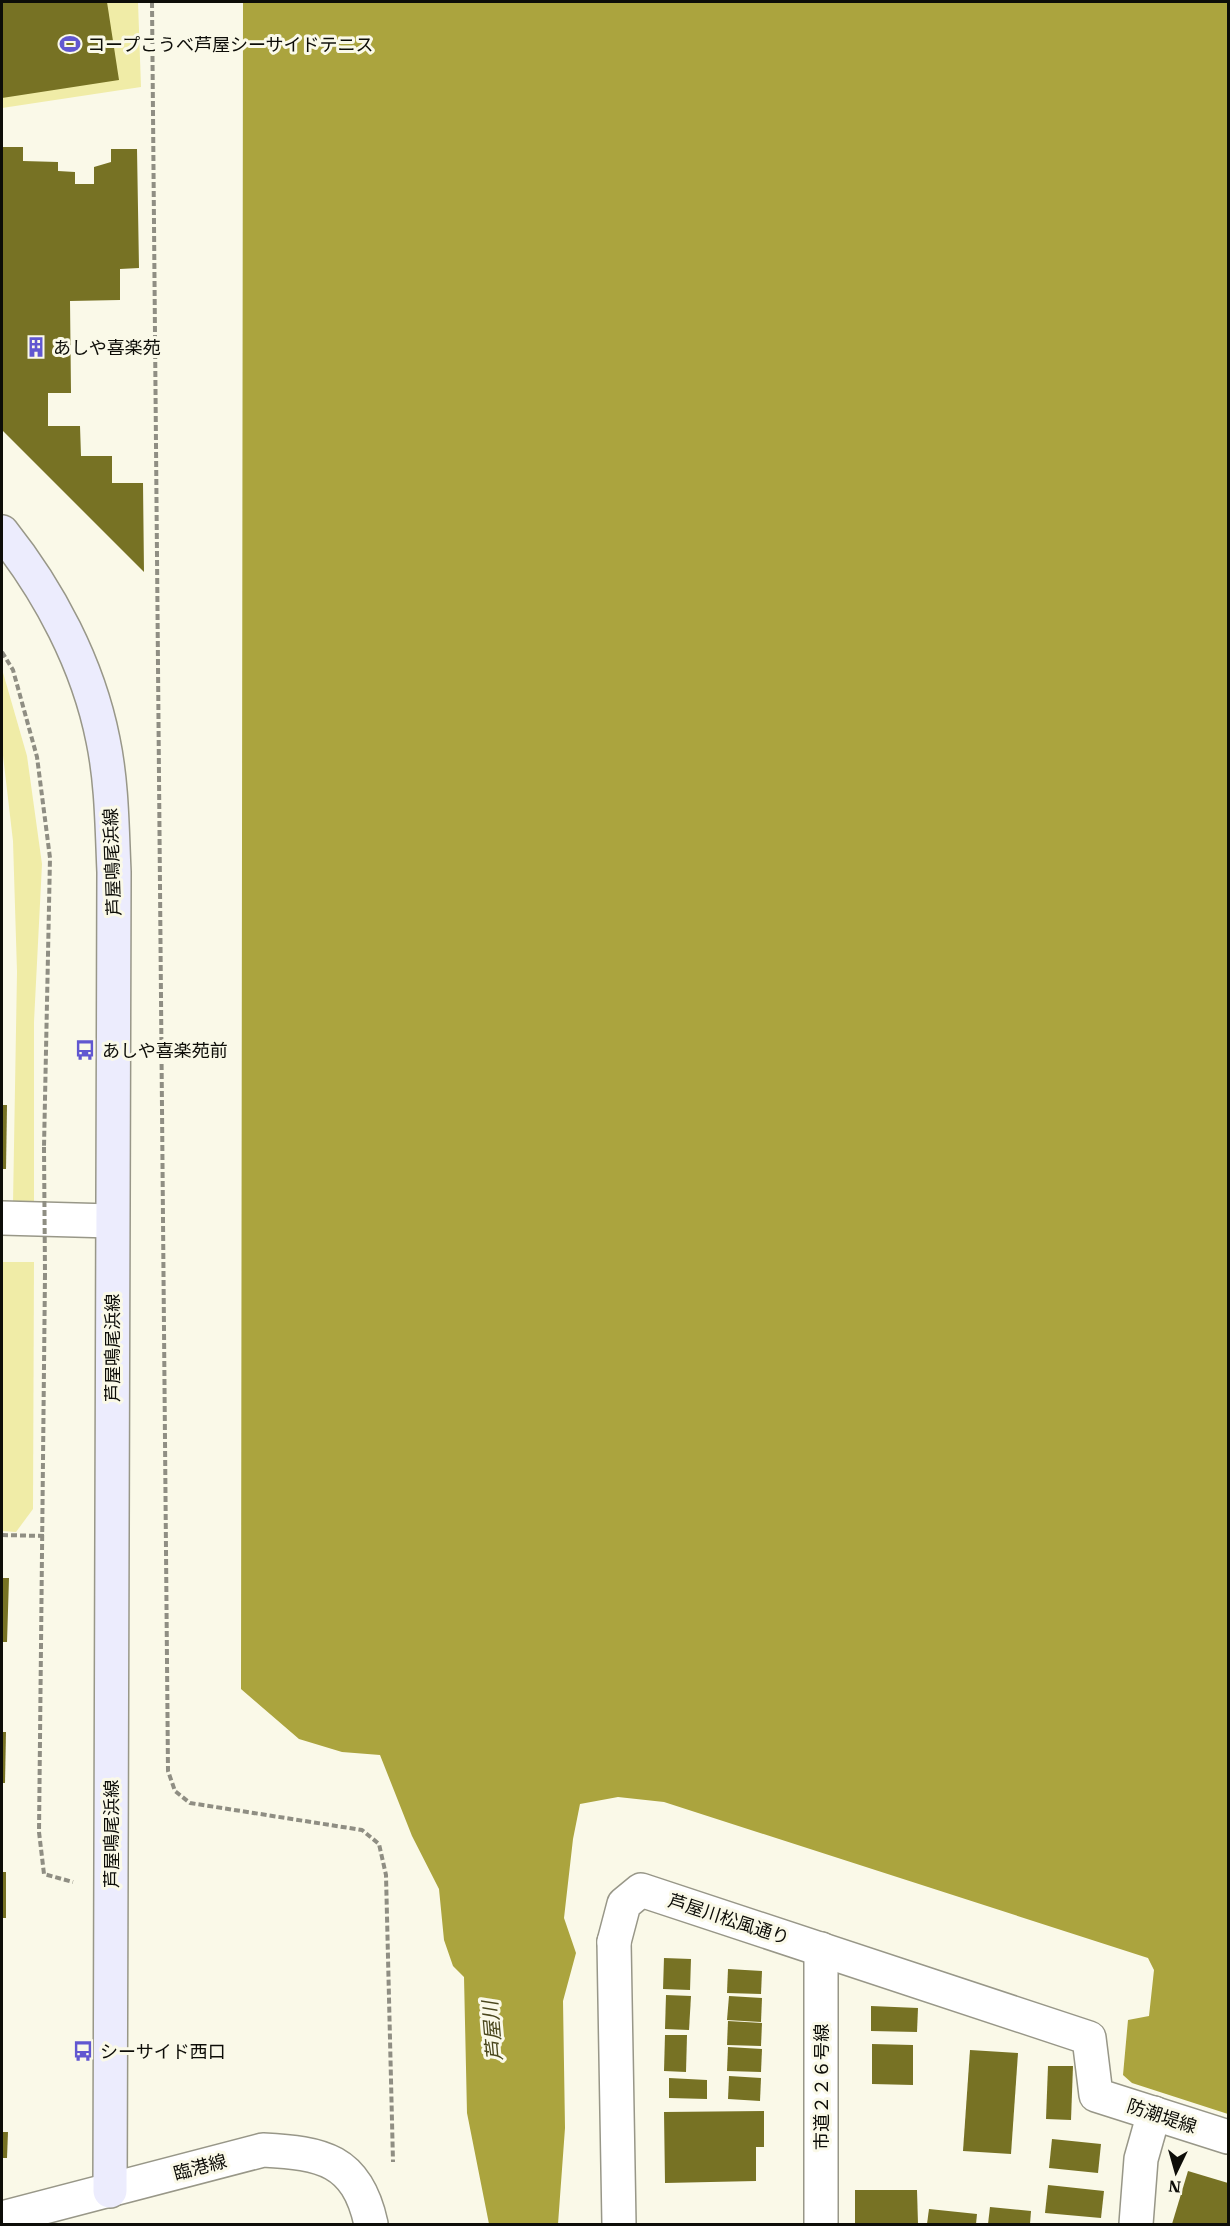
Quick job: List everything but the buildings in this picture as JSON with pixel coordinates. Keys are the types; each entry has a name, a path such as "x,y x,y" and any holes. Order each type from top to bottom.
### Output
{"main road":[{"name":"芦屋鳴尾浜線","path":"2,532 23,558 54,608 74,652 103,738 110,781 114,872 110,2191"}],"street":[{"path":"2,1218 112,1221"},
{"name":"芦屋川松風通り","path":"619,2224 614,1942 624,1904 640,1890 1089,2038 1096,2095"},
{"name":"市道２２６号線","path":"821,1949 821,2224"},
{"name":"防潮堤線","path":"1096,2095 1228,2137"},
{"path":"1136,2224 1141,2159 1154,2113"},
{"name":"臨港線","path":"2,2218 263,2150 306,2152 340,2166 360,2191 361,2222"}],"path":[{"path":"152,2 168,1772 175,1791 190,1803 362,1830 379,1844 386,1875 393,2162"},
{"path":"2,652 13,670 37,757 50,858 44,1147 44,1536 39,1832 44,1874 73,1882"},
{"path":"2,1535 44,1536"}],"shaded area":[{"name":"コープこうべ芦屋シーサイドテニス","path":"2,2 138,2 141,87 2,108"},
{"path":"2,669 27,756 42,864 34,1022 34,1204 13,1204 17,972 13,841 2,747"},
{"path":"2,1262 34,1262 33,1509 16,1532 2,1531"}],"water":[{"name":"芦屋川","path":"243,2 1228,2 1228,2114 1132,2083 1123,2075 1128,2020 1149,2016 1154,1970 1148,1958 664,1802 618,1797 580,1804 573,1839 564,1918 576,1953 563,2001 565,2128 558,2224 489,2224 467,2113 464,1977 453,1966 444,1940 439,1889 412,1836 380,1755 342,1752 299,1739 241,1689"}],"place":[{"name":"コープこうべ芦屋シーサイドテニス","path":"70,44"},
{"name":"あしや喜楽苑","path":"36,347"},
{"name":"あしや喜楽苑前","path":"85,1050"},
{"name":"シーサイド西口","path":"83,2051"}]}
